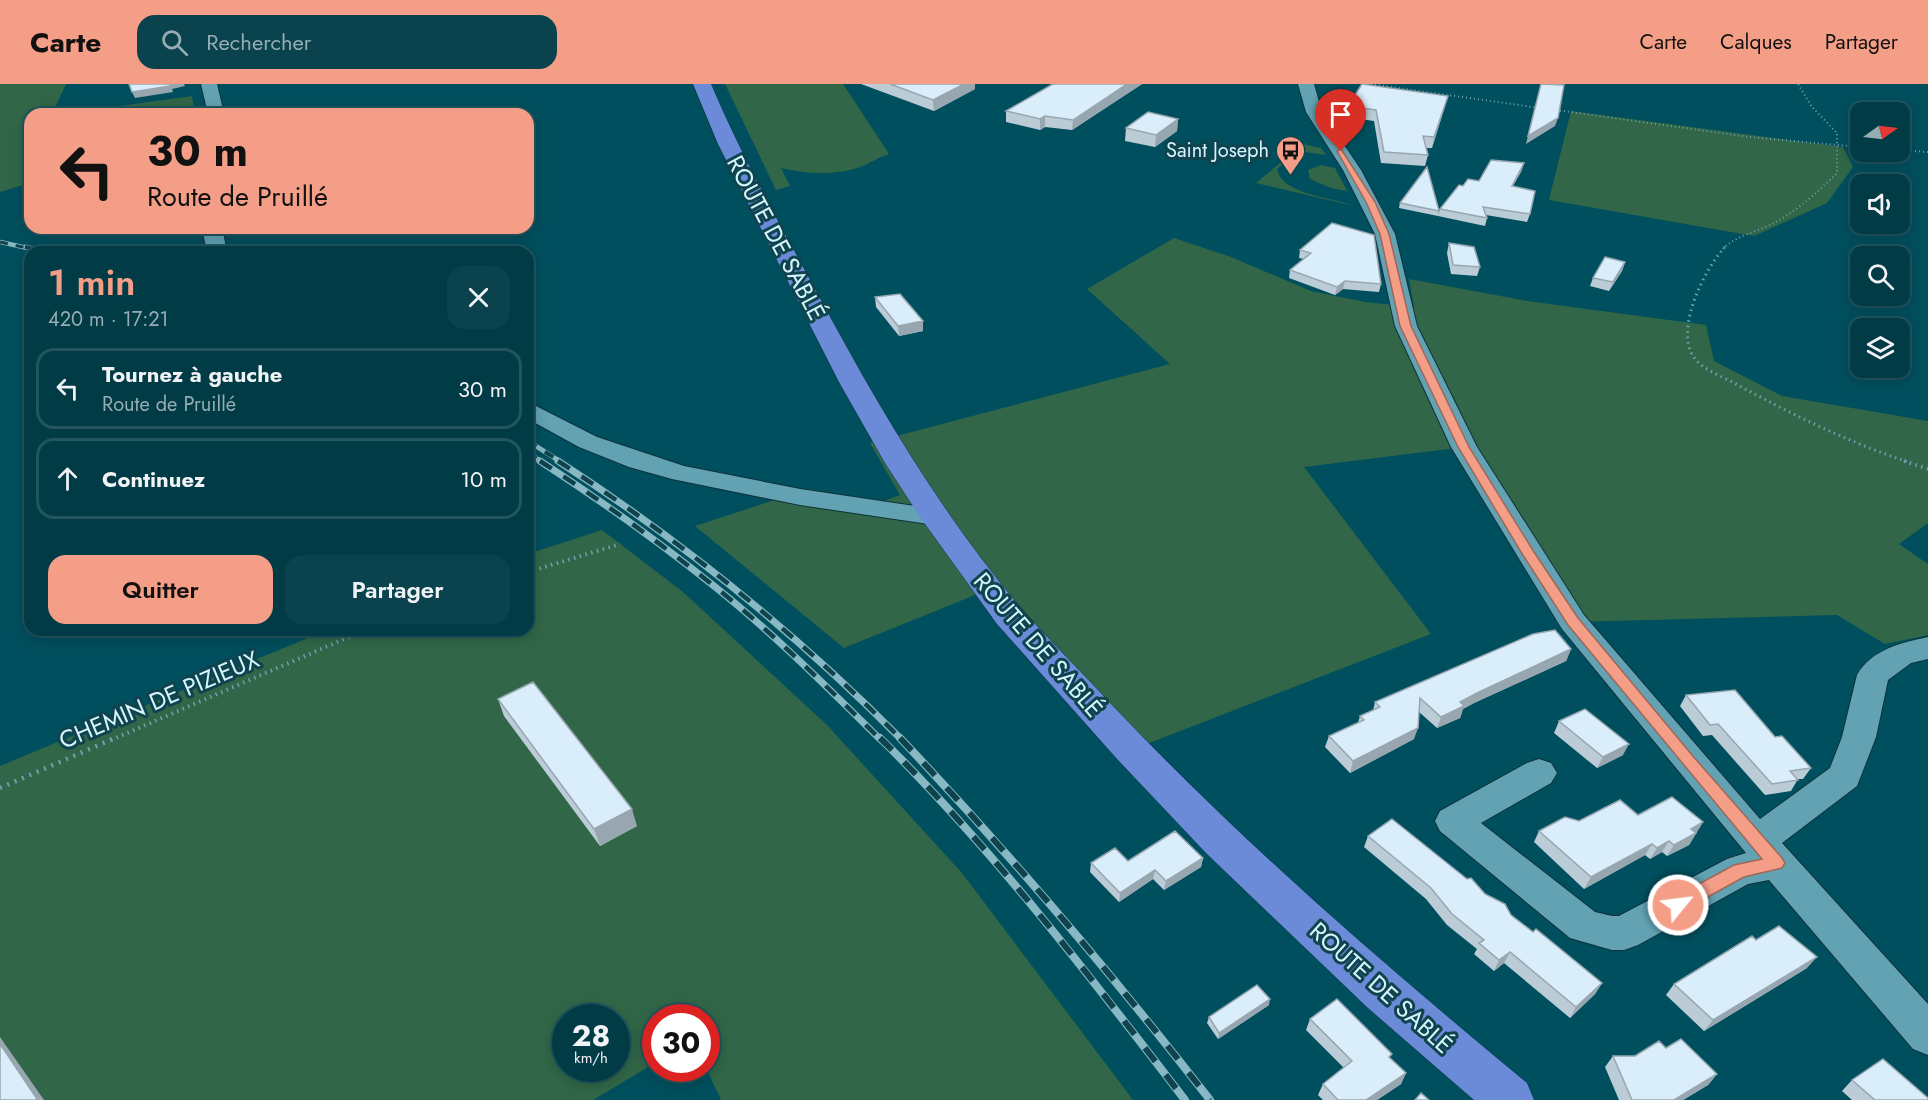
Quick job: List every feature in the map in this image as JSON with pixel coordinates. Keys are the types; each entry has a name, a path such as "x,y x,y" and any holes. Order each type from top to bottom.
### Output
{"main road":[{"name":"ROUTE DE SABLÉ","path":"702,84 727,144 852,382 899,463 935,517 1017,625 1123,742 1221,842 1384,993 1510,1100"}],"street":[{"path":"209,84 215,108"},
{"path":"1306,84 1314,112 1348,163 1385,234 1406,326 1464,447 1573,622 1766,851 1928,1035"},
{"path":"534,412 588,442 639,461 681,473 800,497 935,517"},
{"path":"1539,772 1453,821 1584,926 1612,933 1624,933 1740,870 1766,851 1768,833 1845,776 1858,737 1872,675 1901,654 1928,648"}],"path":[{"path":"1371,84 1543,108"},
{"path":"1798,84 1812,107 1837,133 1837,173 1805,205 1729,243 1712,262 1696,296 1687,339 1692,354 1708,369 1781,411 1830,434 1928,469"},
{"path":"1554,110 1749,137 1850,147"},
{"path":"1910,151 1928,152"},
{"path":"534,570 621,544"},
{"name":"CHEMIN DE PIZIEUX","path":"0,788 351,636"}],"green space":[{"path":"0,84 66,84 55,108 24,108 24,185 0,192"},
{"path":"725,84 843,84 889,154 863,166 832,173 801,172 781,168 790,186 776,190"},
{"path":"192,96 194,108 106,108"},
{"path":"1571,111 1843,147 1853,167 1827,203 1754,236 1549,200"},
{"path":"1303,144 1321,148 1326,155 1297,151 1277,169 1281,178 1298,190 1354,206 1256,183"},
{"path":"1321,165 1335,168 1347,191 1331,188 1310,179 1308,170"},
{"path":"1174,238 1231,257 1311,291 1365,302 1414,307 1409,279 1527,301 1706,325 1714,361 1782,396 1928,421 1928,523 1899,544 1928,564 1928,635 1885,644 1837,615 1573,622 1464,447 1304,467 1431,634 1131,750 980,593 844,648 695,526 808,489 881,502 900,495 870,443 1170,364 1087,289"},
{"path":"602,530 683,592 827,725 962,873 1133,1100 721,1100 713,1082 720,1082 720,1004 642,1004 642,1071 630,1078 630,1004 552,1004 552,1082 623,1082 593,1100 0,1100 0,766 313,636 534,636 534,552"}],"building":[{"path":"129,84 170,84 170,86 132,92"},
{"path":"890,84 964,84 933,100"},
{"path":"1053,84 1127,84 1073,120 1045,116 1040,119 1006,111"},
{"path":"1362,84 1448,96 1434,137 1423,136 1428,155 1384,152 1376,110 1348,106"},
{"path":"1541,84 1564,85 1558,118 1528,136"},
{"path":"1148,112 1178,119 1156,135 1126,128"},
{"path":"1491,160 1524,163 1512,186 1535,191 1530,214 1483,207 1487,218 1440,209 1459,185 1463,186 1468,179 1479,181"},
{"path":"1427,167 1439,211 1400,203"},
{"path":"1332,223 1374,235 1381,284 1345,281 1337,287 1290,270 1311,253 1300,250"},
{"path":"1449,243 1474,247 1480,267 1453,265"},
{"path":"1605,257 1625,262 1613,282 1593,278"},
{"path":"900,294 923,321 898,326 875,297"},
{"path":"1555,630 1571,649 1479,692 1460,702 1464,706 1441,717 1420,698 1418,728 1353,761 1329,736 1364,720 1360,716 1380,707 1375,702 1533,634"},
{"path":"533,682 632,809 594,829 498,699"},
{"path":"1735,690 1775,737 1782,736 1811,768 1790,771 1798,780 1772,784 1718,724 1710,725 1686,695"},
{"path":"1585,709 1629,744 1603,757 1559,721"},
{"path":"1672,797 1703,822 1691,829 1696,833 1674,845 1669,841 1657,848 1652,844 1591,877 1539,831 1565,817 1579,821 1620,800 1638,815"},
{"path":"1392,819 1467,879 1471,878 1485,894 1505,904 1511,915 1533,932 1536,929 1602,983 1576,1007 1510,952 1499,960 1479,943 1484,940 1452,914 1431,888 1368,836"},
{"path":"1175,831 1203,858 1166,881 1155,870 1120,893 1091,863 1115,848 1128,861"},
{"path":"1779,926 1817,957 1713,1020 1674,984 1752,936 1756,940"},
{"path":"1257,985 1270,999 1219,1033 1209,1017"},
{"path":"1337,999 1392,1054 1389,1057 1406,1073 1366,1100 1338,1100 1323,1084 1352,1061 1310,1019"},
{"path":"1681,1039 1717,1074 1674,1100 1632,1100 1613,1056 1635,1056 1659,1041 1666,1048"},
{"path":"0,1044 37,1099 36,1100 0,1100"},
{"path":"1883,1059 1928,1100 1875,1100 1852,1080"},
{"path":"1421,1093 1429,1100 1415,1100"}],"railway":[{"path":"0,242 24,247"},
{"path":"534,445 561,462"},
{"path":"534,457 542,462"},
{"path":"540,461 628,521 714,586 779,641 881,740"},
{"path":"558,461 650,524 738,591 822,663 900,738"},
{"path":"880,738 961,823 1038,913 1185,1100"},
{"path":"900,738 1060,915 1210,1100"}],"place":[{"name":"Saint Joseph","path":"1290,176"}],"route":[{"path":"1341,151 1385,234 1406,326 1464,447 1528,552 1573,622 1686,760 1776,863 1740,870 1678,905"}]}
